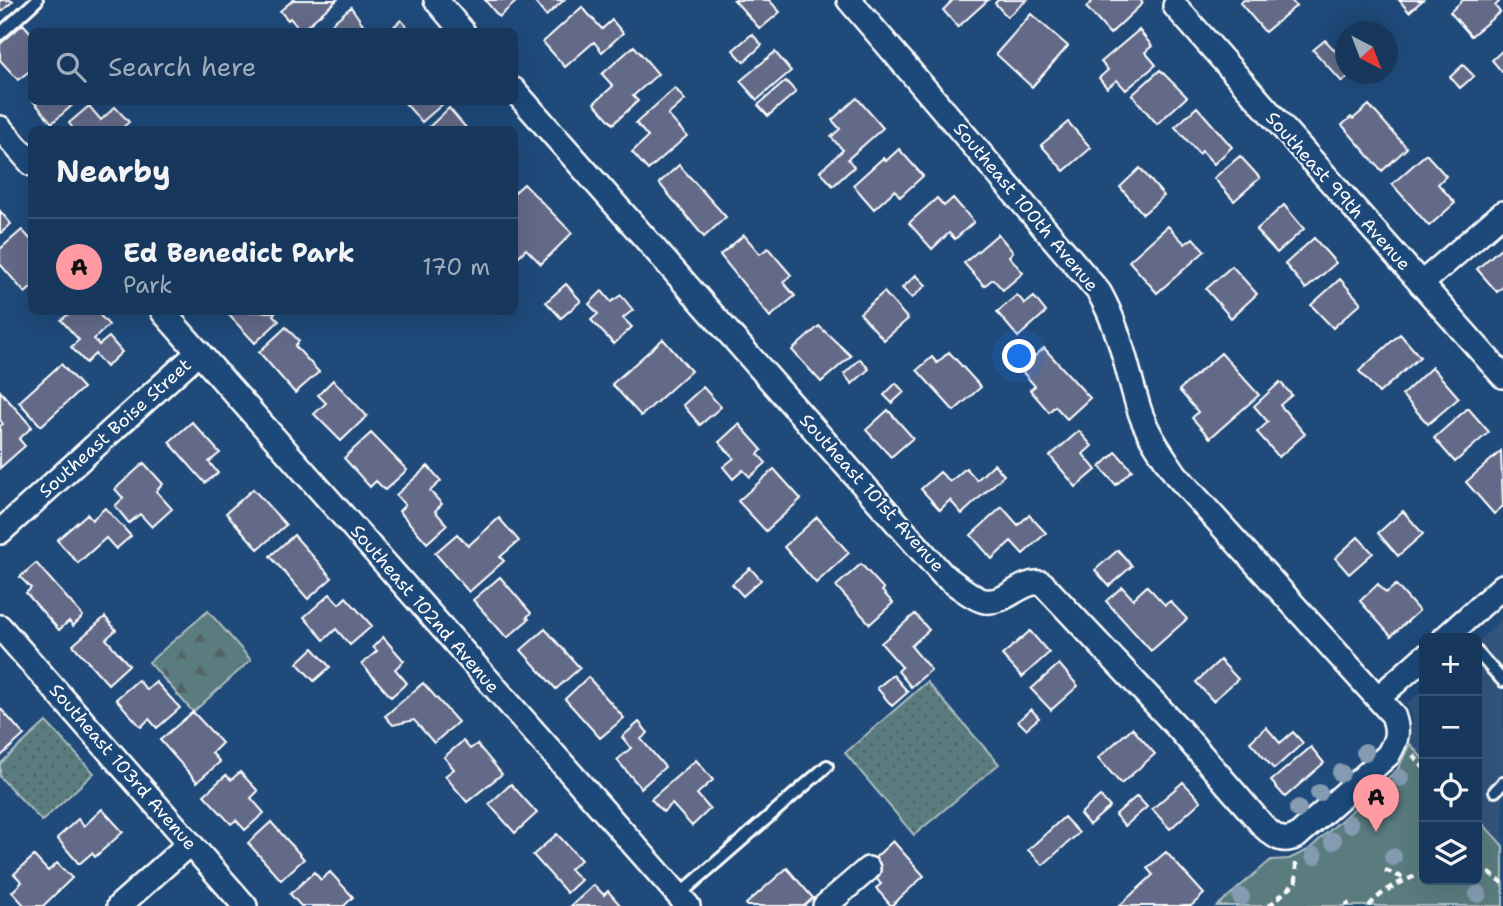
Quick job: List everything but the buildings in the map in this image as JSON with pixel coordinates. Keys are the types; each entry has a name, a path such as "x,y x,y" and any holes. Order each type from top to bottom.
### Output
{"street":[{"path":"436,0 460,28"},
{"name":"Southeast 100th Avenue","path":"849,0 1099,292 1118,330 1139,410 1148,431 1176,475 1393,715 1398,729 1395,743 1388,755 1290,839"},
{"name":"Southeast 99th Avenue","path":"1175,6 1503,376"},
{"name":"Southeast 101st Avenue","path":"518,95 943,575 983,602 1000,600 1031,582 1042,583 1179,729 1265,828 1280,839 1290,839"},
{"path":"0,128 28,160"},
{"path":"1421,284 1503,213"},
{"name":"Southeast 102nd Avenue","path":"166,315 683,901"},
{"name":"Southeast Boise Street","path":"0,532 199,352"},
{"path":"1457,633 1503,586"},
{"name":"Southeast 103rd Avenue","path":"0,627 245,906"},
{"path":"1378,698 1419,661"},
{"path":"119,906 190,843"},
{"path":"825,906 868,869"}],"lane":[{"path":"0,34 37,0"},
{"path":"1482,658 1503,681"},
{"path":"683,901 827,766"}],"path":[{"path":"1269,906 1297,882 1296,857 1290,839"},
{"path":"1385,870 1406,879"},
{"path":"1482,871 1488,872 1503,883"},
{"path":"1369,906 1378,895 1419,875"}],"shaded area":[{"path":"1503,618 1503,846 1482,823 1482,637"},
{"path":"1419,693 1419,754 1410,744 1413,718 1407,704"}],"green space":[{"path":"208,611 251,660 193,712 149,662"},
{"path":"927,682 999,764 914,835 845,753"},
{"path":"46,722 94,773 42,821 0,777 0,764"},
{"path":"1410,744 1419,754 1419,885 1482,885 1482,823 1503,846 1503,906 1217,906 1271,860 1289,859 1308,850 1398,769"}],"place":[{"name":"Ed Benedict Park","path":"1376,832"}]}
